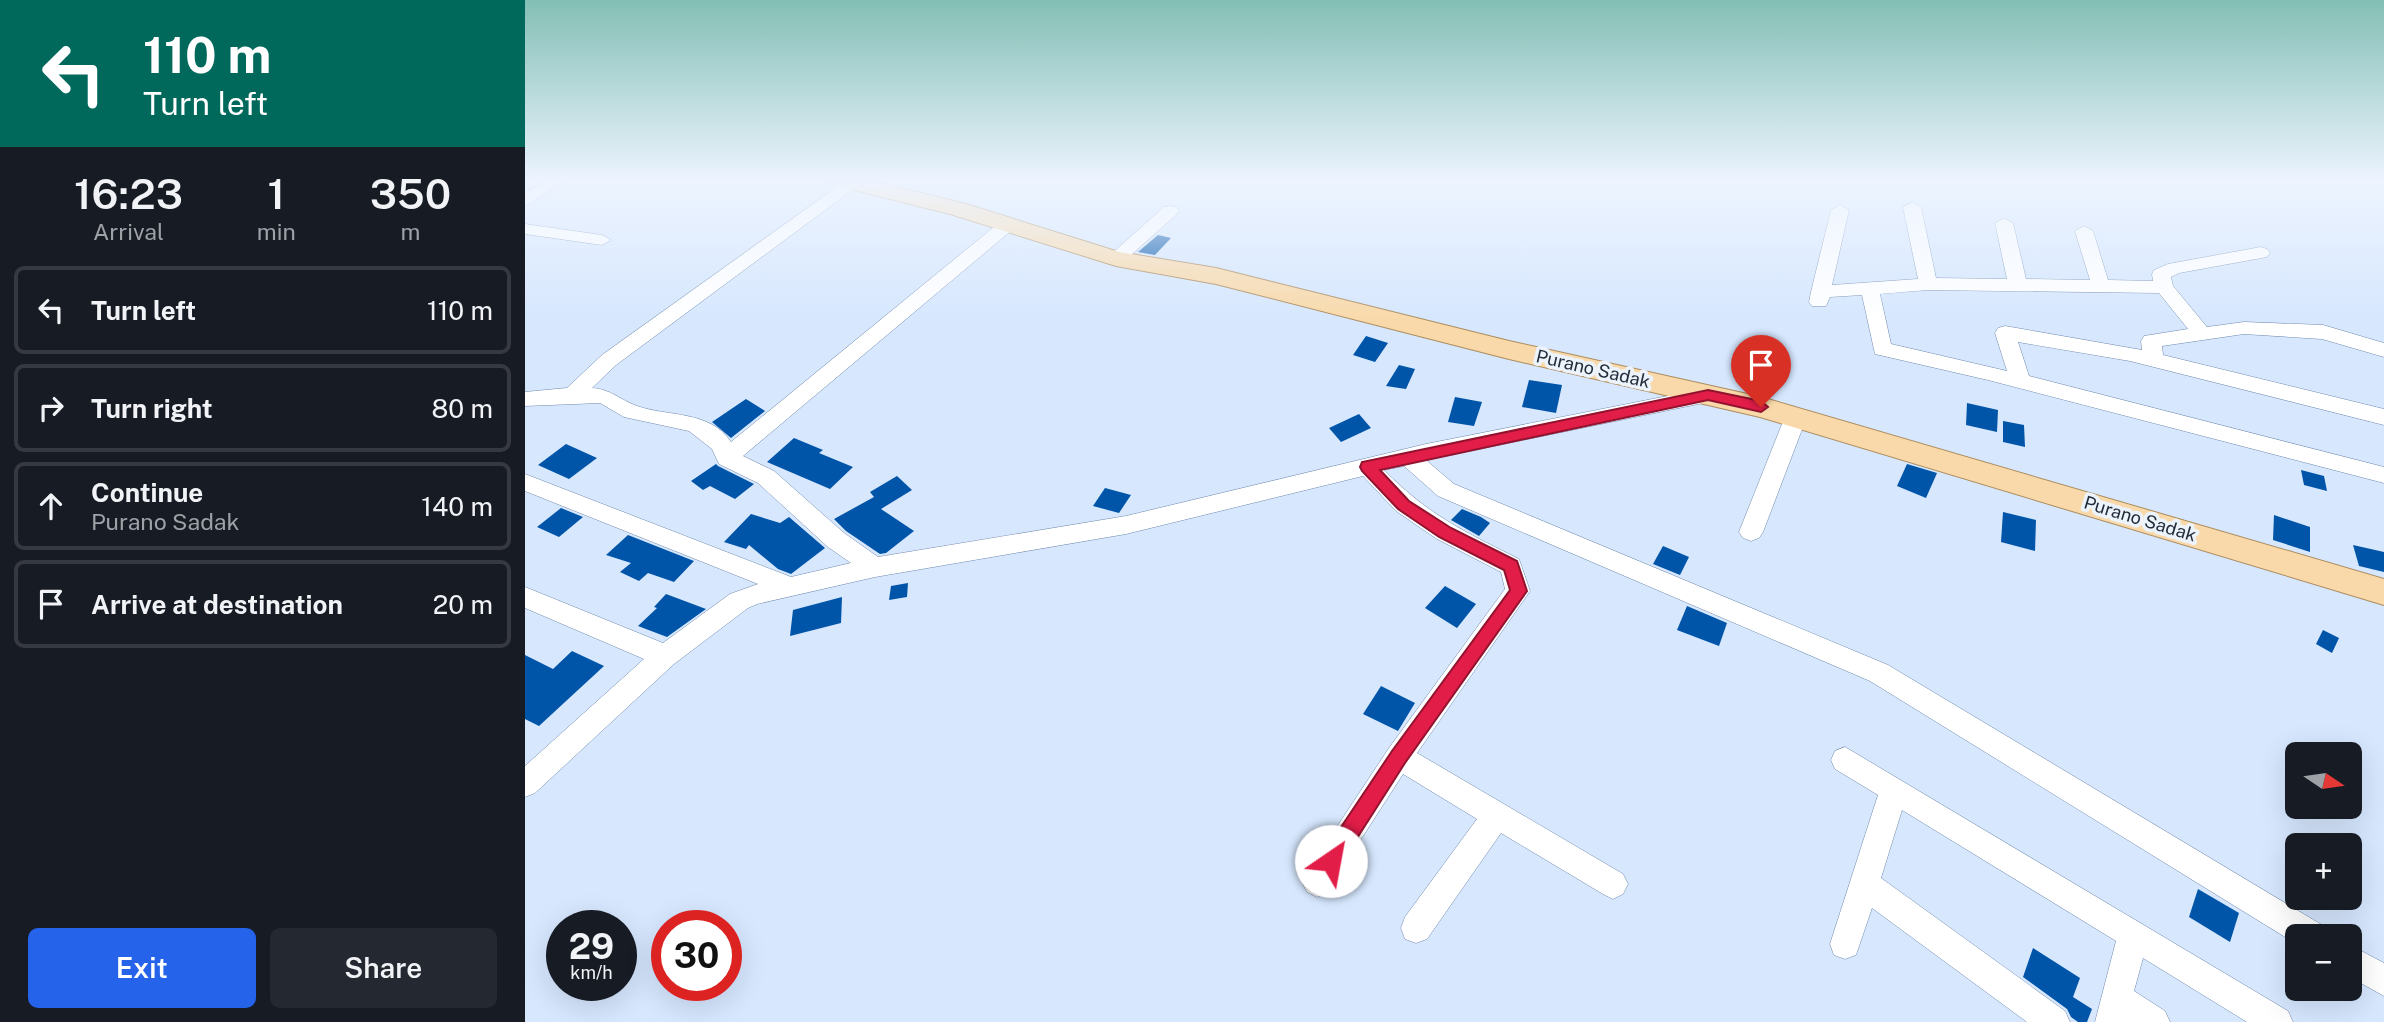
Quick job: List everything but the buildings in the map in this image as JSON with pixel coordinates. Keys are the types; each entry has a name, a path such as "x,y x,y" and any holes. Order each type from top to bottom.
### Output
{"main road":[{"name":"Purano Sadak","path":"1008,227 1116,259 1216,276 1509,351 1761,407 2384,592"}],"street":[{"path":"573,396 609,360 786,227"},
{"path":"727,458 825,373 1005,227"},
{"path":"1116,259 1152,227"},
{"path":"1836,227 1819,297 1928,284 2164,288"},
{"path":"1916,227 1928,284"},
{"path":"2005,227 2018,286"},
{"path":"525,229 603,240"},
{"path":"2084,231 2101,287"},
{"path":"2202,334 2164,288 2161,274 2175,268 2261,253"},
{"path":"1870,290 1882,349 2384,475"},
{"path":"2154,361 2151,341 2244,328 2322,332 2384,350"},
{"path":"2021,383 2005,333 2154,361 2384,417"},
{"path":"525,784 666,656 739,601 875,567 1126,524 1408,457 1708,395"},
{"path":"525,399 604,396 631,412 689,422 721,444 727,458 767,477 836,540 875,567"},
{"path":"1751,532 1795,419"},
{"path":"1408,457 1446,490 1879,673 2291,924"},
{"path":"1317,882 1399,757 1518,591 1511,566 1445,533 1404,505 1367,467"},
{"path":"525,482 791,587"},
{"path":"525,597 666,656"},
{"path":"1399,757 1613,884"},
{"path":"1845,760 2277,1022"},
{"path":"1845,944 1894,790"},
{"path":"1416,928 1497,815"},
{"path":"1864,884 2053,1022"},
{"path":"2133,935 2114,1010 2154,1022"},
{"path":"2362,967 2384,980"}],"route":[{"path":"1331,861 1399,757 1518,591 1511,566 1445,533 1404,505 1367,467 1426,452 1708,395 1761,407"}]}
